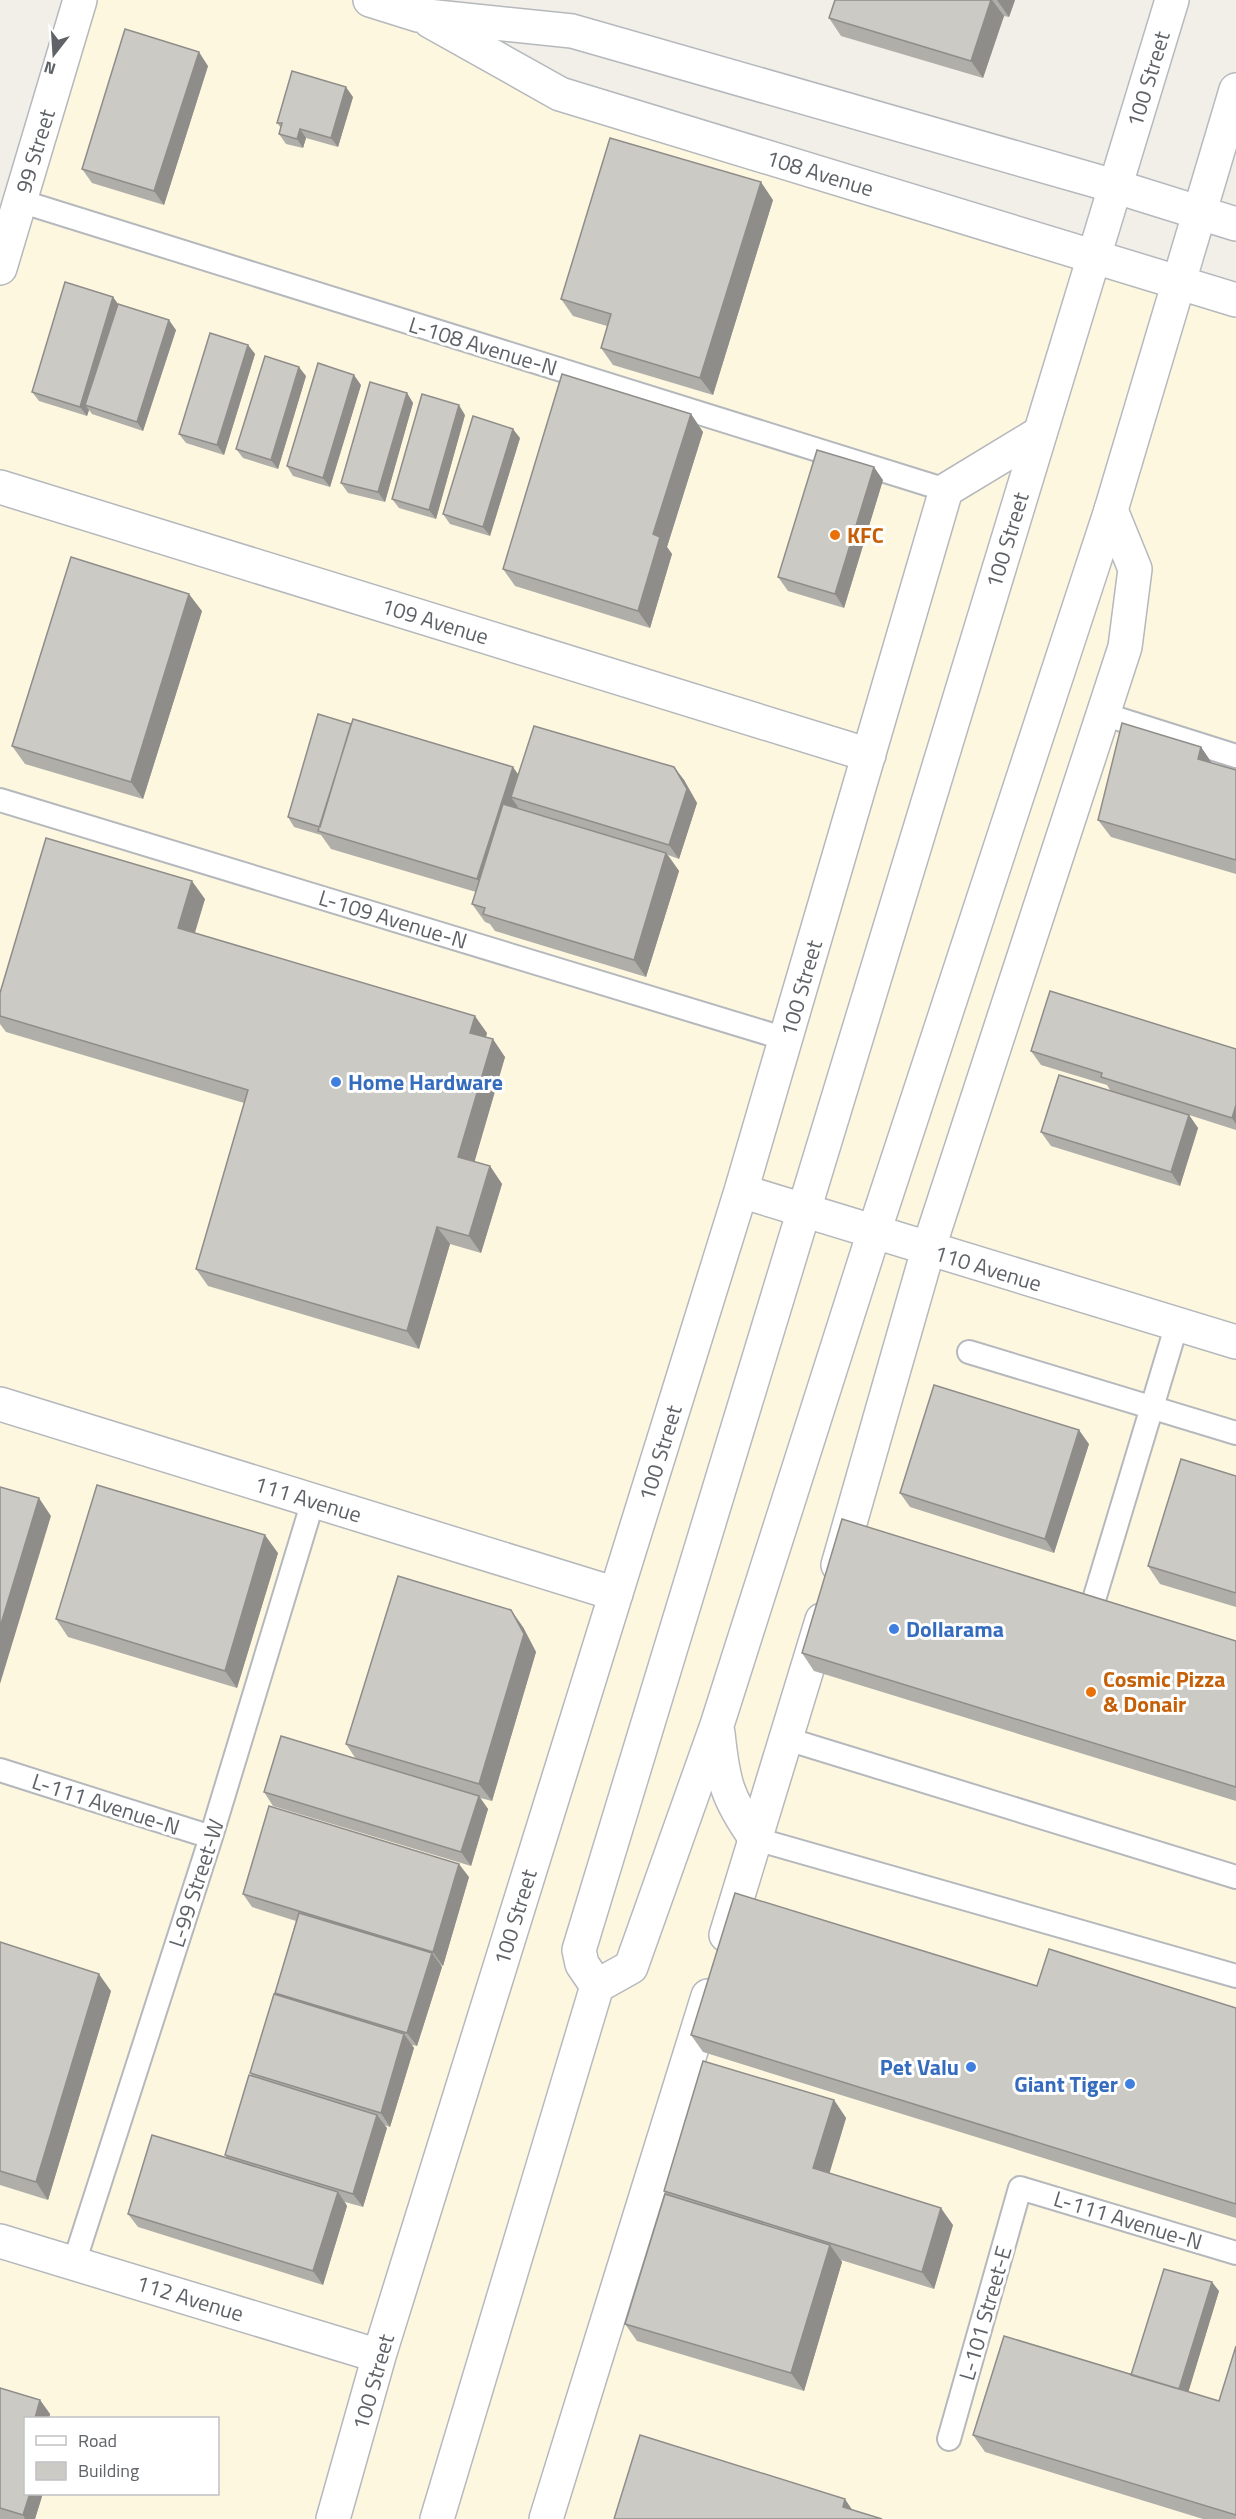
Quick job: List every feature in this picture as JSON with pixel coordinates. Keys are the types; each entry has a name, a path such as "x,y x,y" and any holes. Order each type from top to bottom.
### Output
{"street":[{"name":"99 Street","path":"0,268 80,0"},
{"name":"108 Avenue","path":"370,0 418,15 572,31 1114,186 1236,224"},
{"name":"100 Street","path":"597,1986 582,1964 579,1950 802,1210 1172,0"},
{"name":"108 Avenue","path":"418,15 560,94 1236,300"},
{"path":"437,2519 597,1986 631,1967 717,1725 874,1232 1111,510 1236,90"},
{"name":"100 Street","path":"333,2519 379,2356 741,1191 946,490 1040,433"},
{"name":"109 Avenue","path":"0,487 869,755"},
{"path":"546,2519 787,1739 860,1530 928,1250 1125,647 1135,569 1111,510"},
{"name":"110 Avenue","path":"741,1191 928,1250 1236,1342"},
{"name":"111 Avenue","path":"0,1404 616,1594"},
{"path":"717,1725 722,1779 738,1814 756,1839"},
{"name":"112 Avenue","path":"0,2241 379,2356"}],"lane":[{"name":"L-108 Avenue-N","path":"20,201 946,490"},
{"path":"1103,714 1236,756"},
{"name":"L-109 Avenue-N","path":"0,800 786,1039"},
{"path":"1093,1603 1177,1324"},
{"path":"969,1352 1236,1433"},
{"name":"L-99 Street-W","path":"74,2263 211,1837 313,1501"},
{"path":"1071,1596 1115,1610"},
{"path":"787,1739 1236,1877"},
{"name":"L-111 Avenue-N","path":"0,1770 211,1837"},
{"path":"756,1839 1236,1976"},
{"name":"L-111 Avenue-N","path":"1020,2188 1236,2253"},
{"name":"L-101 Street-E","path":"950,2439 1020,2188"}],"shaded area":[{"path":"80,0 370,0 560,94 1236,299 1236,2519 0,2519 0,268"}],"building":[{"path":"835,0 991,0 971,61 829,18"},
{"path":"125,29 199,52 154,191 82,169"},
{"path":"292,71 346,87 331,138 300,129 297,139 279,134 282,123 277,123"},
{"path":"610,138 761,182 700,378 601,348 611,314 561,299"},
{"path":"65,282 113,297 80,407 32,392"},
{"path":"118,304 169,320 137,422 85,405"},
{"path":"210,333 248,345 217,445 179,434"},
{"path":"265,356 299,367 271,460 236,449"},
{"path":"318,363 354,375 323,478 287,466"},
{"path":"562,374 691,414 653,534 660,537 638,611 503,569"},
{"path":"370,382 407,393 378,492 341,483"},
{"path":"422,394 459,405 429,510 392,499"},
{"path":"473,416 513,429 483,527 443,514"},
{"name":"KFC","path":"817,450 874,467 835,594 778,577"},
{"path":"71,557 189,594 131,782 12,746"},
{"path":"318,714 351,724 320,827 288,817"},
{"path":"353,719 513,767 477,879 318,831"},
{"path":"1122,723 1201,747 1198,759 1236,770 1236,860 1098,820"},
{"path":"534,726 674,767 687,789 669,845 511,797"},
{"path":"503,804 666,853 634,960 483,914 485,908 472,904"},
{"name":"Home Hardware","path":"46,838 192,881 178,928 475,1016 470,1033 493,1039 458,1157 490,1166 469,1236 437,1227 407,1331 196,1269 248,1090 0,1016 0,993"},
{"path":"1050,991 1236,1049 1236,1105 1232,1118 1101,1077 1102,1073 1031,1051"},
{"path":"1059,1075 1189,1115 1171,1172 1041,1132"},
{"path":"934,1385 1079,1430 1045,1539 900,1493"},
{"path":"1181,1459 1236,1476 1236,1593 1148,1566"},
{"path":"97,1485 265,1535 225,1671 56,1619"},
{"path":"0,1487 39,1498 0,1627"},
{"path":"842,1519 1236,1641 1236,1787 802,1653"},
{"path":"398,1576 511,1610 524,1634 479,1784 346,1744"},
{"path":"281,1736 479,1796 461,1852 264,1792"},
{"path":"269,1806 459,1864 433,1952 243,1894"},
{"path":"735,1893 1037,1986 1049,1949 1236,2008 1236,2204 691,2035"},
{"path":"299,1913 432,1953 407,2033 275,1993"},
{"path":"0,1942 99,1974 36,2182 0,2171"},
{"path":"274,1994 404,2034 381,2113 250,2073"},
{"path":"703,2061 834,2100 813,2168 941,2208 922,2272 664,2191"},
{"path":"249,2075 377,2115 353,2194 225,2155"},
{"path":"152,2135 338,2192 313,2271 128,2214"},
{"path":"665,2194 830,2245 791,2373 625,2324"},
{"path":"1164,2269 1212,2282 1179,2389 1131,2375"},
{"path":"1004,2336 1219,2401 1236,2346 1236,2515 973,2435"},
{"path":"0,2388 40,2400 35,2417 24,2417 24,2495 29,2495 23,2515 0,2508"},
{"path":"640,2435 845,2499 843,2507 882,2519 614,2519"}],"place":[{"name":"KFC","path":"835,535"},
{"name":"Home Hardware","path":"336,1082"},
{"name":"Dollarama","path":"894,1629"},
{"name":"Cosmic Pizza & Donair","path":"1091,1692"},
{"name":"Pet Valu","path":"971,2067"},
{"name":"Giant Tiger","path":"1130,2084"}]}
